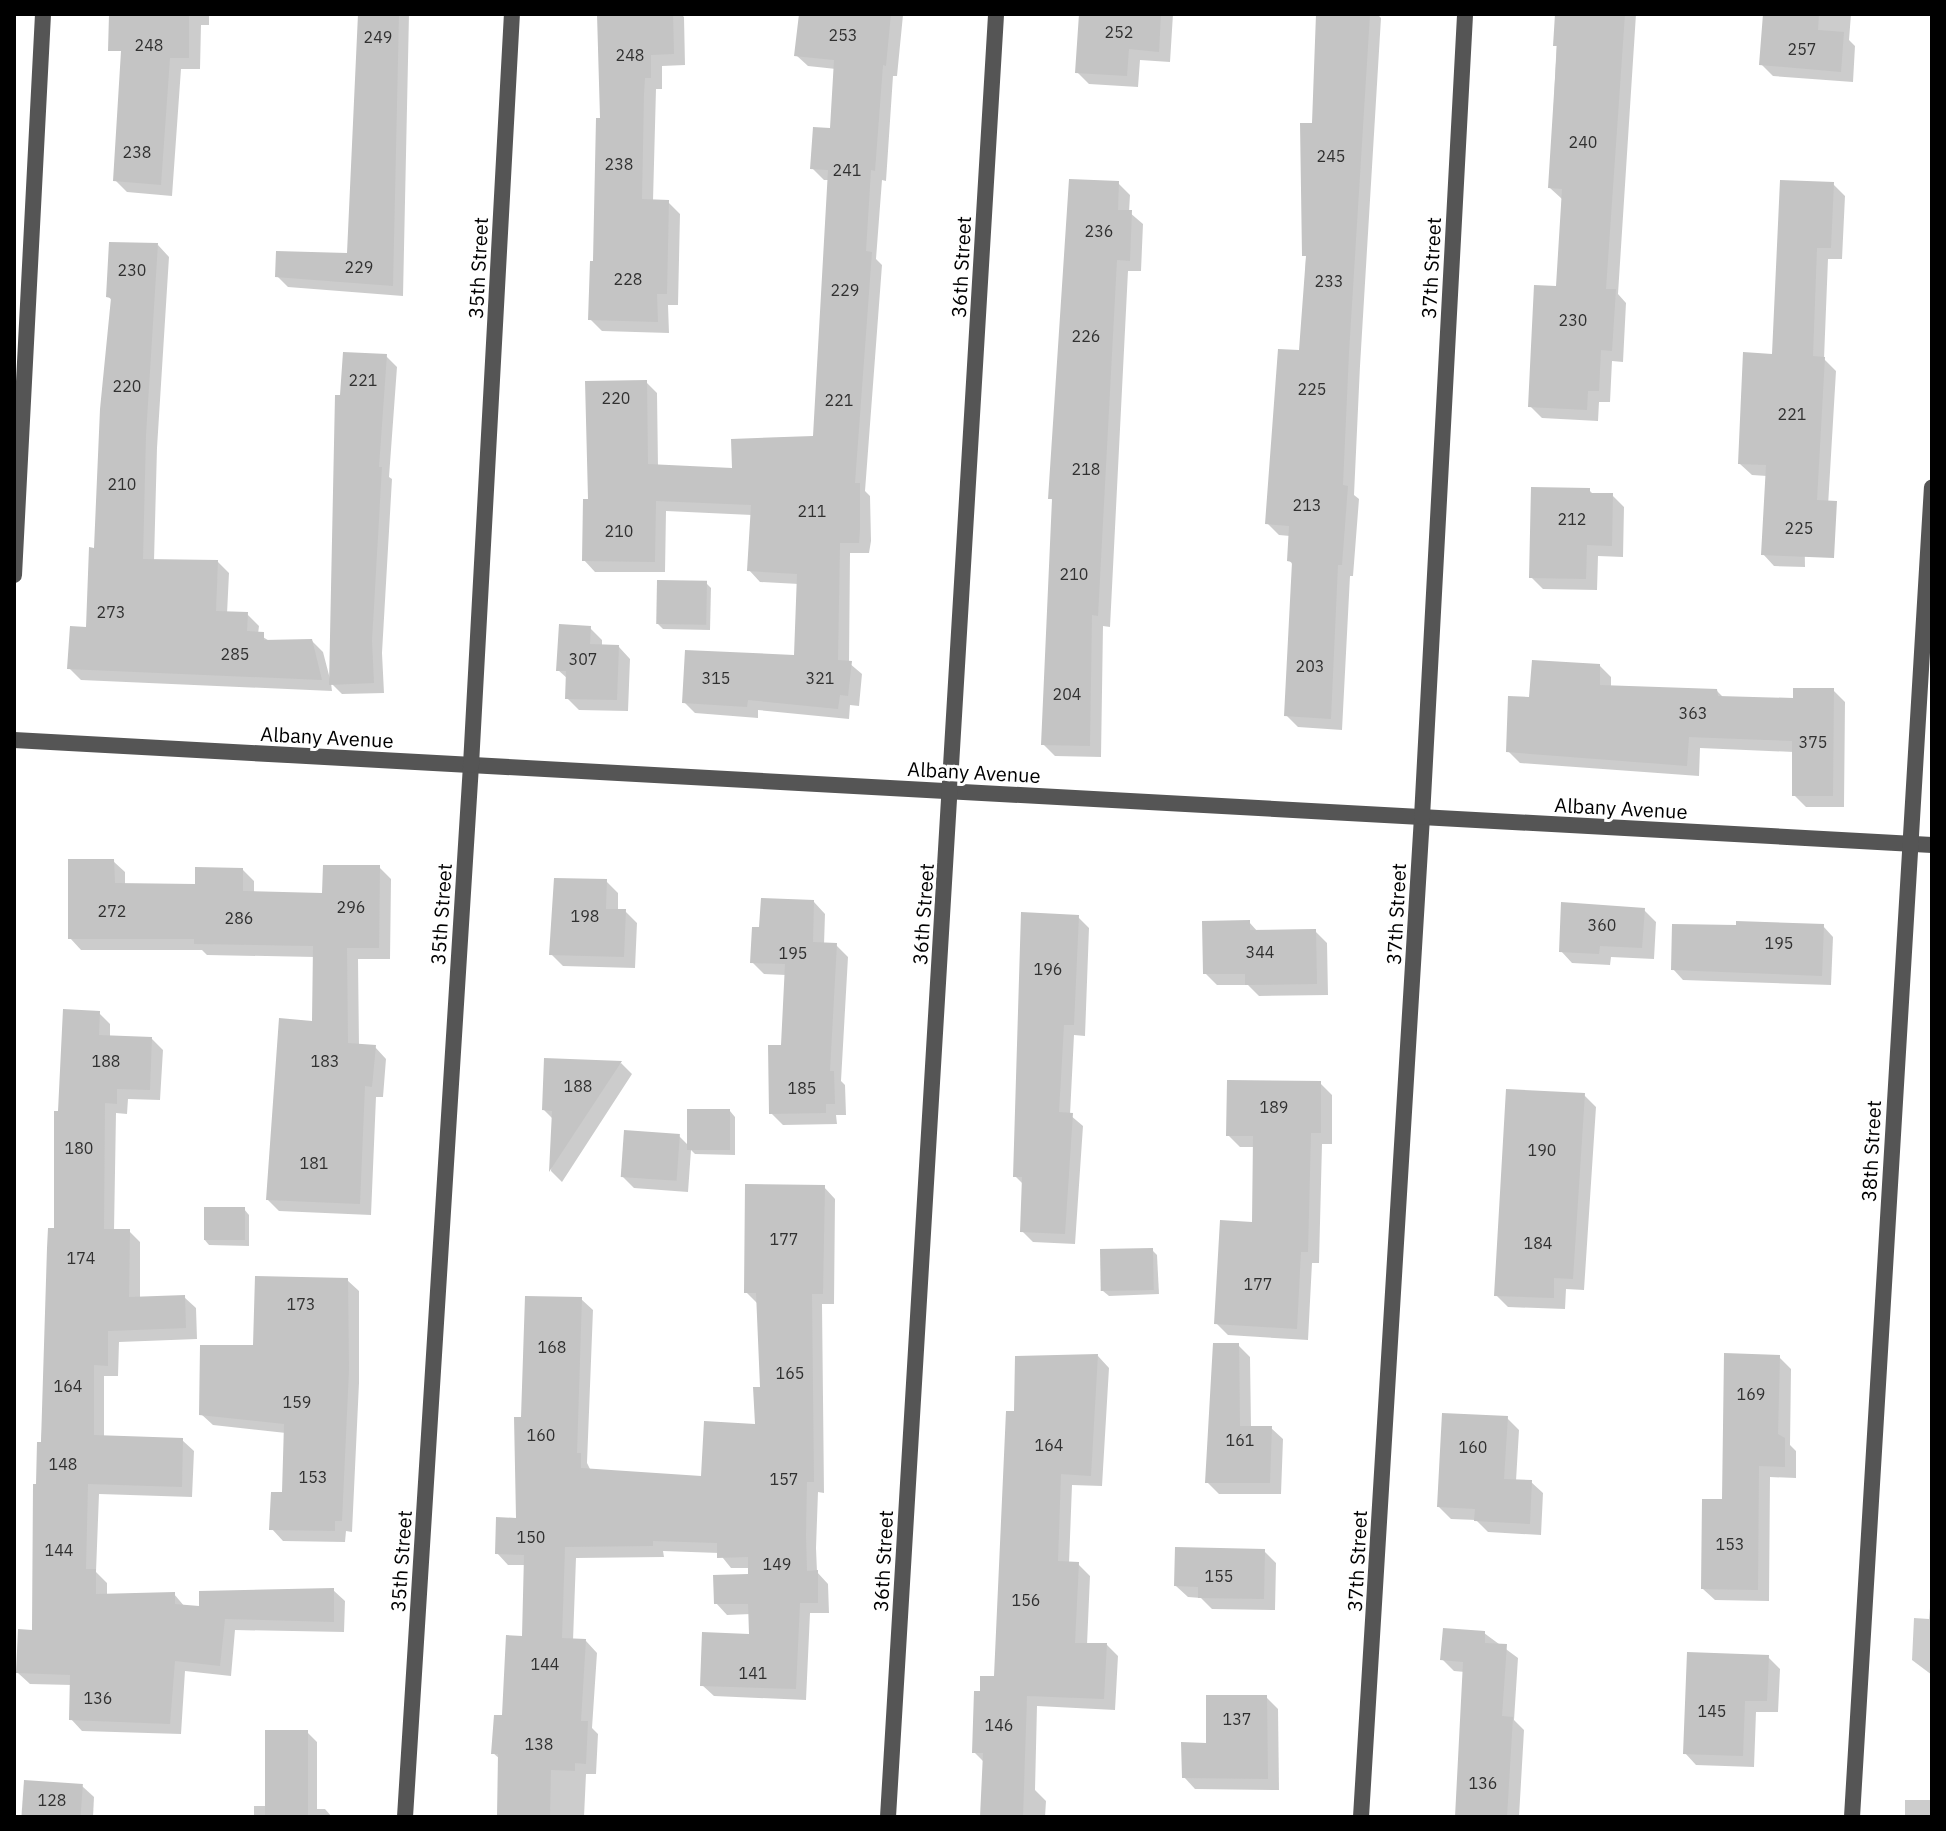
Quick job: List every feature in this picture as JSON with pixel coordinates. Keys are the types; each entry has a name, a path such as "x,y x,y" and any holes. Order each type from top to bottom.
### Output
{"street":[{"path":"14,575 43,14"},
{"name":"35th Street","path":"405,1817 471,765 512,14"},
{"name":"36th Street","path":"888,1817 996,14"},
{"name":"37th Street","path":"1361,1817 1422,817 1465,14"},
{"name":"38th Street","path":"1852,1817 1932,487"},
{"name":"Albany Avenue","path":"14,740 1932,845"}],"building":[{"path":"109,14 189,14 189,58 170,58 161,185 113,181 121,51 108,51"},
{"path":"358,14 399,14 393,286 275,277 276,251 347,253"},
{"path":"597,14 673,14 674,54 651,55 651,78 645,78 644,94 642,199 669,200 667,294 657,294 658,322 588,320 590,261 593,261 596,118 600,118"},
{"path":"799,14 891,14 886,66 883,65 875,171 871,170 866,251 872,252 855,483 860,483 859,543 840,543 838,660 852,661 848,696 840,695 838,709 748,700 747,707 682,703 685,650 794,655 797,574 747,571 751,505 656,501 655,562 582,561 583,499 588,499 585,381 647,380 648,464 732,468 731,439 813,436 828,170 810,169 813,127 830,128 834,60 794,56"},
{"path":"1079,14 1161,14 1159,52 1129,49 1127,76 1075,73"},
{"path":"1316,14 1370,14 1349,353 1343,485 1348,486 1342,565 1338,565 1331,719 1284,716 1292,562 1287,561 1289,526 1265,524 1278,349 1299,350 1306,256 1302,256 1300,123 1312,123"},
{"path":"1555,14 1625,14 1606,289 1616,289 1612,351 1601,350 1599,391 1588,391 1587,410 1528,407 1534,285 1556,286 1562,189 1548,188 1557,46 1553,46"},
{"path":"1763,14 1819,14 1818,30 1844,32 1841,72 1759,65"},
{"path":"1069,179 1119,181 1118,210 1132,210 1130,261 1117,260 1098,616 1092,615 1090,746 1041,745 1052,499 1048,499"},
{"path":"1780,180 1834,182 1831,248 1817,248 1813,356 1825,357 1817,500 1837,501 1834,558 1761,555 1766,465 1738,464 1743,352 1772,354"},
{"path":"109,242 158,243 146,435 143,559 218,560 216,611 248,612 247,631 264,632 264,640 312,639 322,680 67,669 70,626 86,627 89,547 94,548 100,409 111,298 106,297"},
{"path":"343,352 387,354 372,641 374,683 329,685 335,395 340,395"},
{"path":"1531,487 1590,488 1590,493 1613,493 1612,546 1587,545 1586,579 1529,578"},
{"path":"657,580 707,581 706,625 656,624"},
{"path":"559,624 591,626 590,644 619,645 617,700 565,699 566,671 556,671"},
{"path":"1532,660 1600,664 1600,685 1717,689 1718,696 1793,698 1793,688 1834,688 1833,796 1792,796 1792,741 1689,737 1687,766 1506,752 1508,696 1529,697"},
{"path":"68,859 114,859 115,883 195,884 195,867 243,868 243,891 322,893 323,865 380,865 379,948 347,948 348,1043 376,1045 372,1087 365,1086 360,1204 266,1200 279,1018 312,1021 313,946 194,944 194,939 68,939"},
{"path":"554,878 607,879 606,909 626,909 624,957 549,955"},
{"path":"761,898 814,900 813,942 837,943 830,1071 834,1071 835,1104 826,1104 826,1113 769,1114 768,1045 781,1045 785,964 750,963 752,927 759,927"},
{"path":"1561,902 1645,908 1642,948 1600,946 1599,954 1559,952"},
{"path":"1021,912 1079,915 1074,1025 1064,1025 1059,1112 1073,1113 1065,1234 1020,1232 1022,1177 1013,1177"},
{"path":"1250,920 1250,930 1316,929 1317,984 1245,985 1245,974 1203,974 1202,921"},
{"path":"1736,921 1824,924 1822,976 1671,970 1672,924 1736,925"},
{"path":"63,1009 100,1011 99,1035 152,1037 150,1090 117,1089 117,1104 105,1103 104,1229 130,1229 129,1297 185,1295 186,1328 108,1331 108,1366 94,1365 94,1435 183,1438 182,1487 88,1484 86,1569 96,1569 96,1594 175,1592 175,1604 199,1606 199,1591 334,1588 334,1622 225,1619 220,1666 175,1661 170,1724 69,1720 70,1675 16,1673 18,1629 32,1630 33,1484 36,1484 37,1442 41,1442 48,1228 54,1228 54,1111 58,1111"},
{"path":"544,1058 622,1061 549,1172 552,1111 542,1110"},
{"path":"1227,1080 1321,1081 1321,1133 1311,1133 1308,1252 1301,1252 1297,1329 1214,1324 1220,1220 1252,1222 1253,1136 1226,1136"},
{"path":"1506,1089 1585,1093 1573,1279 1554,1278 1554,1298 1494,1296"},
{"path":"687,1109 730,1109 730,1150 687,1150"},
{"path":"624,1130 680,1134 677,1181 621,1177"},
{"path":"745,1184 825,1185 823,1294 812,1294 814,1482 807,1482 806,1535 807,1571 818,1570 818,1603 800,1603 796,1689 700,1686 702,1632 749,1634 748,1604 714,1604 713,1575 748,1574 748,1557 717,1558 717,1543 653,1541 653,1546 565,1547 562,1638 586,1639 581,1721 588,1721 586,1764 575,1763 575,1771 551,1770 550,1817 497,1817 498,1754 491,1754 494,1715 502,1715 506,1635 522,1636 524,1555 495,1554 496,1517 516,1518 514,1417 521,1417 525,1296 582,1297 577,1453 581,1453 581,1468 701,1476 704,1421 755,1424 753,1387 760,1387 756,1293 744,1293"},
{"path":"204,1207 245,1207 245,1240 204,1240"},
{"path":"1153,1248 1154,1290 1101,1291 1100,1249"},
{"path":"255,1276 348,1278 349,1370 342,1521 335,1521 335,1531 269,1530 271,1492 282,1492 284,1424 199,1415 200,1345 253,1345"},
{"path":"1213,1343 1239,1343 1240,1426 1272,1426 1270,1483 1205,1483"},
{"path":"1724,1353 1780,1355 1778,1434 1785,1438 1785,1467 1759,1466 1758,1590 1701,1589 1702,1499 1722,1499"},
{"path":"1098,1354 1091,1476 1061,1474 1058,1561 1079,1562 1075,1643 1107,1643 1104,1699 1027,1696 1023,1817 980,1817 983,1753 972,1753 974,1691 980,1691 980,1676 994,1676 1006,1411 1014,1411 1015,1356"},
{"path":"1442,1413 1508,1416 1504,1479 1532,1480 1530,1524 1474,1521 1475,1509 1437,1507"},
{"path":"1175,1547 1265,1549 1264,1599 1198,1598 1198,1587 1174,1586"},
{"path":"1443,1628 1485,1631 1485,1643 1507,1644 1502,1716 1513,1717 1507,1817 1455,1817 1463,1662 1440,1660"},
{"path":"1687,1652 1769,1655 1767,1701 1745,1701 1743,1756 1683,1754"},
{"path":"1206,1695 1267,1695 1268,1779 1182,1778 1181,1742 1206,1743"},
{"path":"265,1730 308,1730 308,1817 265,1817"},
{"path":"24,1780 83,1784 81,1817 21,1817"}]}
